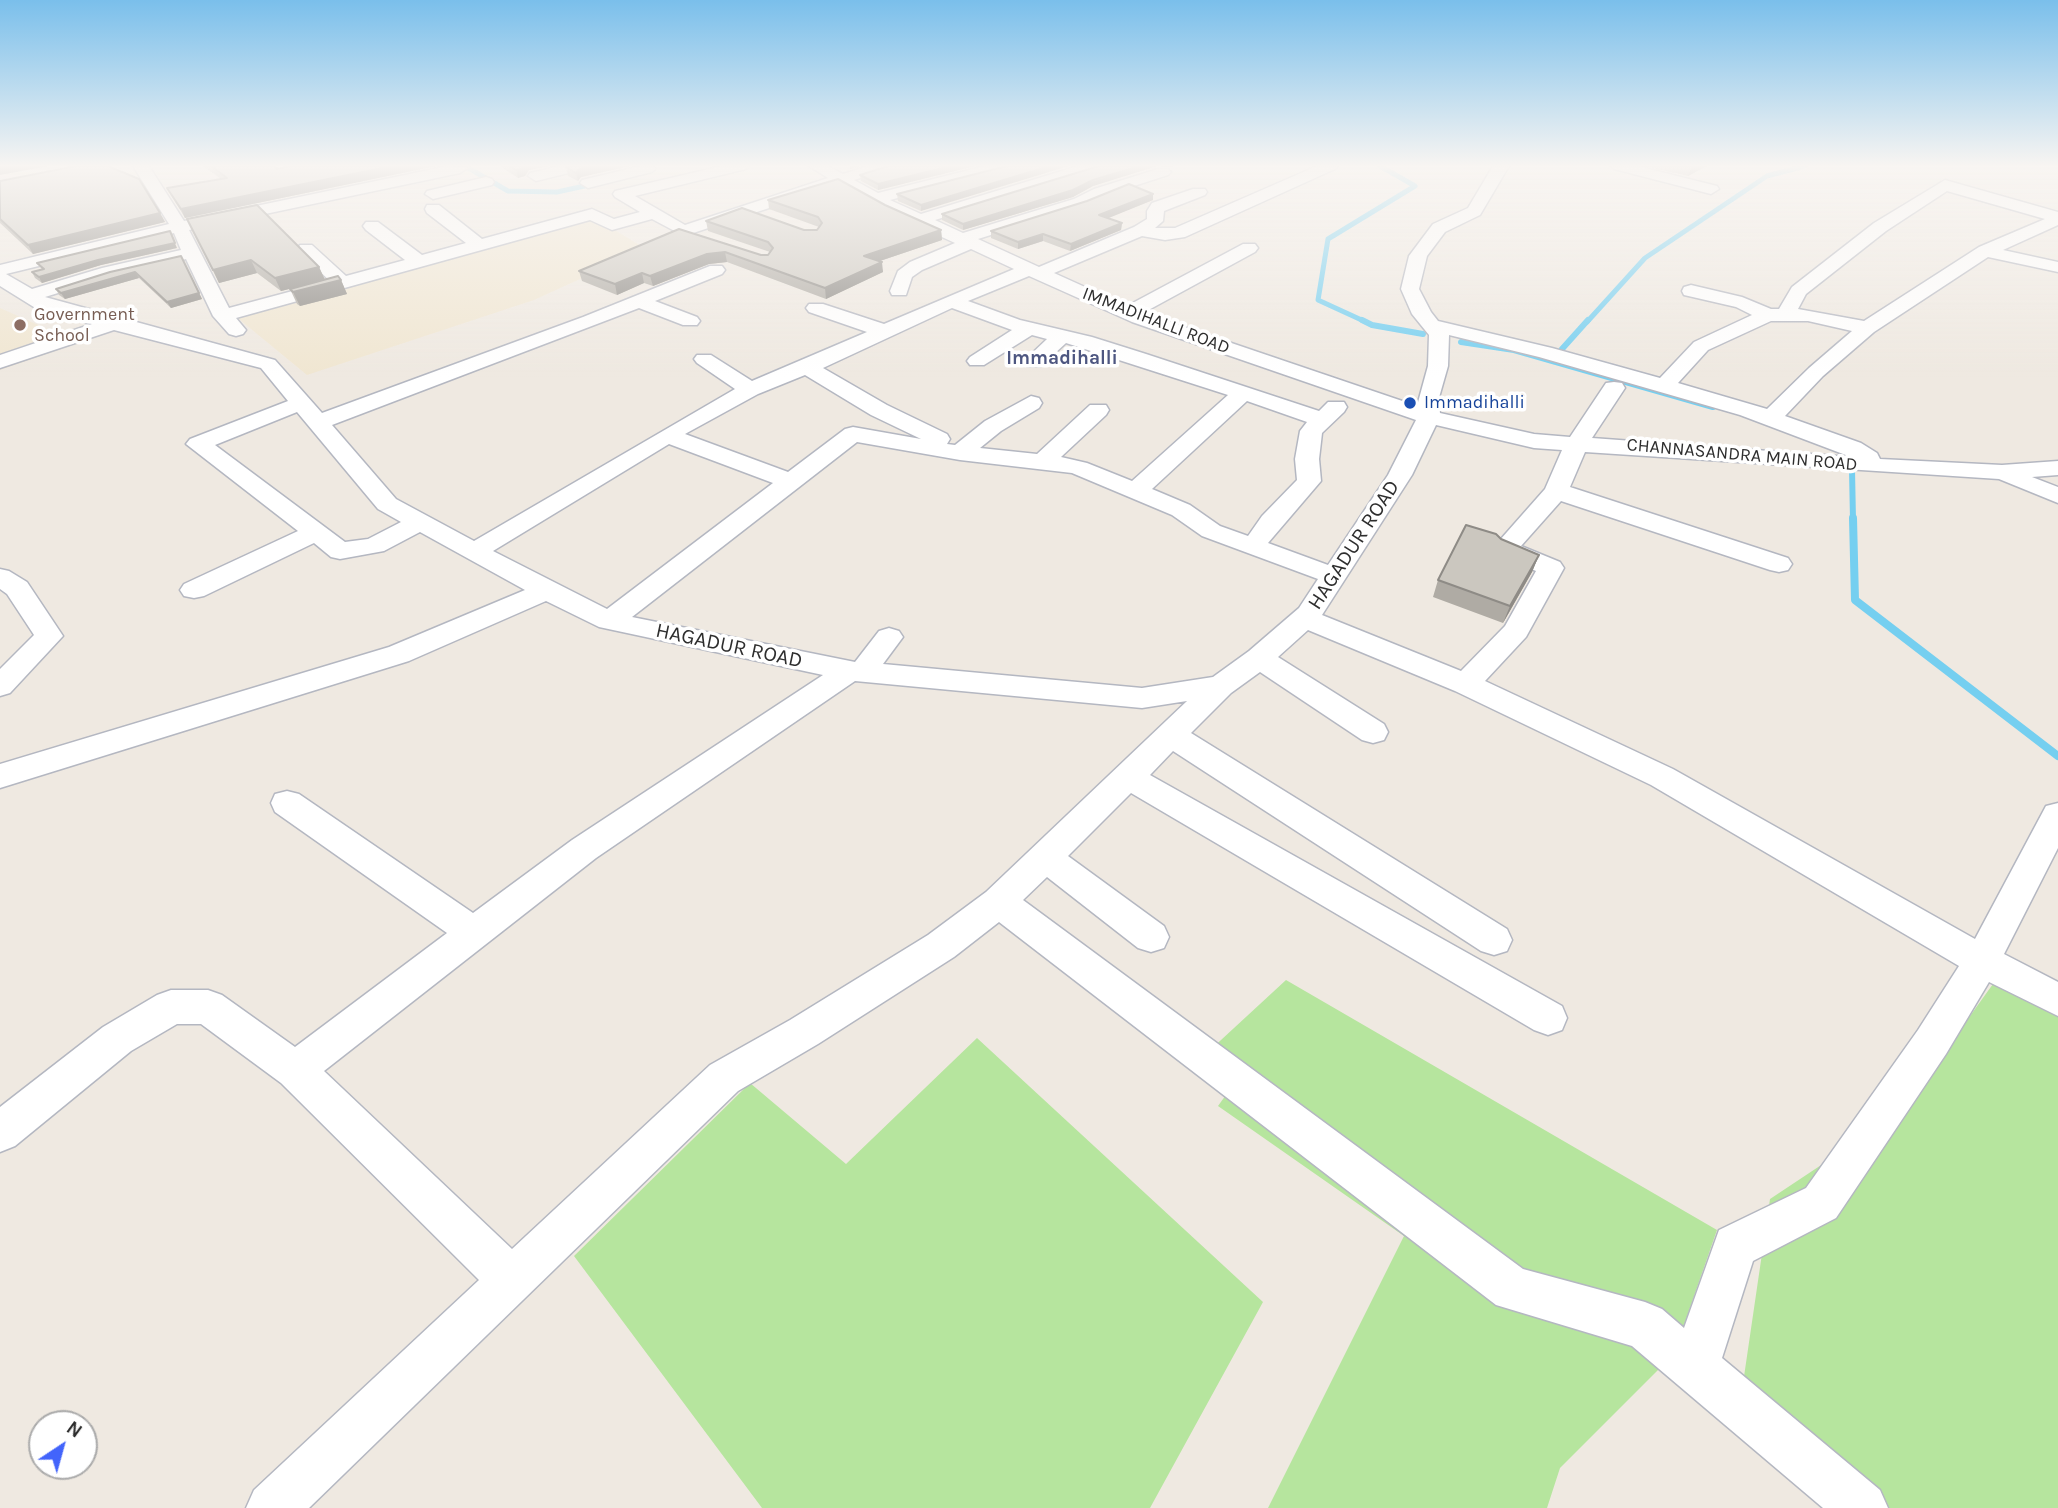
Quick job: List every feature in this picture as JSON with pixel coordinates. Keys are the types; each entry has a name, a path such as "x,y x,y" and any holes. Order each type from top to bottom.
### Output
{"street":[{"path":"0,270 140,236"},
{"name":"HAGADUR ROAD","path":"183,236 223,316 268,364 387,504 547,591 609,621 857,671 1142,698 1221,686 1259,659 1305,618 1400,475 1429,417"},
{"path":"386,236 419,262"},
{"path":"468,236 479,245"},
{"path":"223,316 510,236"},
{"path":"699,236 711,240"},
{"name":"IMMADIHALLI ROAD","path":"955,236 1128,313 1429,417"},
{"path":"898,291 904,275 916,266 979,236"},
{"path":"475,551 750,389 807,367 951,301 1126,236"},
{"path":"1429,417 1427,401 1438,366 1439,334 1422,314 1410,289 1418,256 1433,236"},
{"path":"1664,386 1701,346 1777,314 1799,291 1868,236"},
{"path":"1772,418 1816,372 1867,328 1985,251 2017,236"},
{"path":"1128,313 1249,248"},
{"path":"306,249 343,283"},
{"path":"1985,251 2058,267"},
{"path":"30,296 90,277 190,253"},
{"path":"419,522 375,545 340,551 198,444 309,413 640,302 716,270"},
{"path":"0,278 44,305 268,364"},
{"path":"1691,291 1777,314 1808,315 1867,328"},
{"path":"951,301 1028,328 1139,358 1323,420"},
{"path":"640,302 690,321"},
{"path":"816,308 884,331"},
{"path":"0,362 114,323"},
{"path":"1435,327 1545,352 1772,418 1853,448 1882,466"},
{"path":"977,361 1028,328"},
{"path":"1034,362 1062,336"},
{"path":"704,359 750,389"},
{"path":"807,367 879,410 940,440 950,452"},
{"path":"1465,684 1517,631 1551,568 1505,549 1556,491 1577,443 1614,388"},
{"path":"1253,546 1271,521 1309,481 1307,459 1311,431 1352,391"},
{"path":"1136,491 1243,393"},
{"path":"950,452 1031,403"},
{"path":"1042,462 1098,410"},
{"name":"CHANNASANDRA MAIN ROAD","path":"1429,417 1534,440 1882,466 2002,472 2058,468"},
{"path":"609,621 853,434 950,452 1079,468 1181,510 1211,531 1334,576"},
{"path":"668,436 792,482"},
{"path":"2002,472 2058,496"},
{"path":"1556,491 1779,564"},
{"path":"194,590 315,533"},
{"path":"0,577 18,588 49,636 0,686"},
{"path":"0,776 399,654 547,591"},
{"path":"1305,618 1465,684 1661,777 1982,961 2058,1000"},
{"path":"295,1070 584,849 857,671 889,637"},
{"path":"1259,659 1373,732"},
{"path":"271,1508 724,1078 804,1032 941,946 999,902 1221,686"},
{"path":"1171,735 1494,940"},
{"path":"1128,777 1548,1018"},
{"path":"287,803 474,933"},
{"path":"1695,1367 1735,1245 1821,1203 1932,1042 1982,961 2058,815"},
{"path":"1045,857 1151,937"},
{"path":"999,902 1512,1289 1645,1326 1862,1508"},
{"path":"0,1132 117,1039 171,1007 208,1007 295,1070 511,1280"}],"shaded area":[{"path":"518,236 625,236 646,249 534,300 307,375 234,315"},
{"name":"Government School","path":"0,308 79,343 0,370"}],"green space":[{"path":"1998,977 2058,1011 2058,1508 1850,1508 1741,1397 1770,1199 1901,1112"},
{"path":"1286,980 1717,1230 1674,1354 1560,1468 1547,1508 1268,1508 1404,1236 1218,1106 1241,1074 1208,1052"},
{"path":"977,1038 1263,1302 1150,1508 762,1508 574,1256 750,1083 846,1164"}],"building":[{"path":"19,236 64,236 28,245"},
{"path":"148,236 172,236 175,243 98,260 39,277 32,272 44,269 37,263"},
{"path":"196,236 288,236 319,267 275,278 251,260 213,270"},
{"path":"661,236 702,236 761,255 768,255 773,248 768,242 751,236 922,236 864,256 882,262 825,288 725,252 707,254 650,276 642,273 615,284 579,271"},
{"path":"1004,236 1036,236 1018,242"},
{"path":"1050,236 1090,236 1071,244"},
{"path":"181,256 199,293 167,302 135,272 61,293 56,289 110,272"},
{"path":"338,276 341,280 293,292 290,289"},
{"path":"1466,525 1496,534 1501,539 1539,555 1510,606 1438,580"}],"waterway":[{"path":"1332,236 1328,239 1318,300 1366,322"},
{"path":"1587,322 1645,258 1677,236"},
{"path":"1362,320 1366,322"},
{"path":"1562,349 1588,320"},
{"path":"1366,322 1423,334"},
{"path":"1461,342 1514,350 1713,407"},
{"path":"1852,470 1853,520"},
{"path":"1853,518 1855,600 2058,756"}],"place":[{"name":"Government School","path":"20,325"},
{"name":"Immadihalli","path":"1410,403"}],"district":[{"name":"Immadihalli","path":"1062,359"}]}
